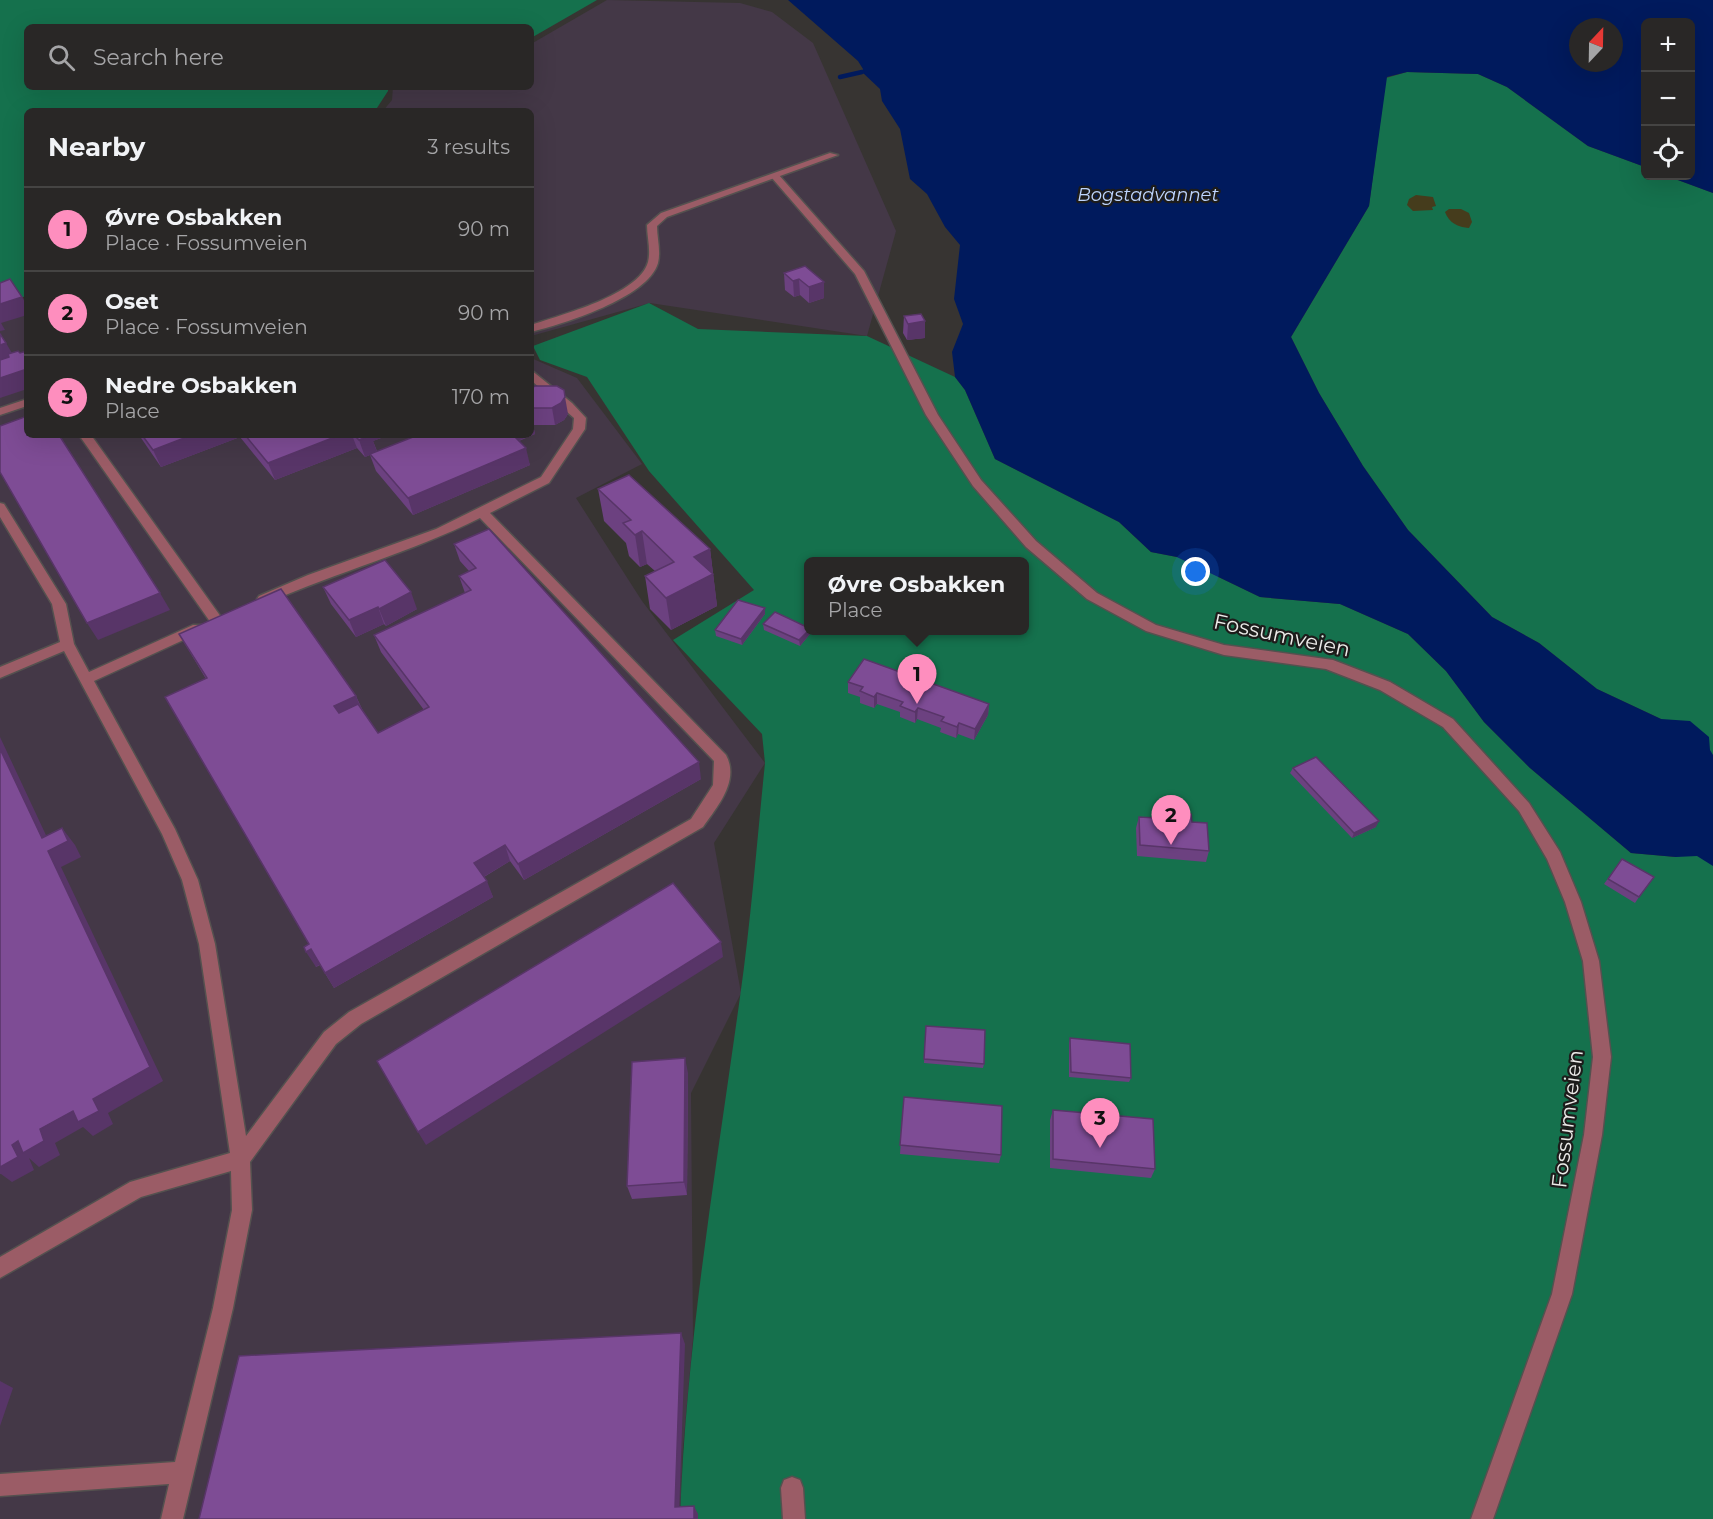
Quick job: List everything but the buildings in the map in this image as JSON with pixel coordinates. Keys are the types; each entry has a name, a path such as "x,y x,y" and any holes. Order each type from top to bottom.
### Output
{"street":[{"path":"534,328 606,300 633,288 644,279 654,264 652,225 664,215 833,155"},
{"name":"Fossumveien","path":"775,176 860,273 932,415 977,483 1031,544 1092,596 1151,628 1224,650 1328,664 1385,686 1448,723 1524,807 1554,857 1573,902 1591,961 1602,1057 1593,1135 1563,1294 1482,1519"},
{"path":"249,606 313,578 441,532 544,480 563,456 579,429 580,418 570,405 539,384 534,377"},
{"path":"0,412 24,403"},
{"path":"86,679 222,618 88,438"},
{"path":"0,507 59,604 67,644 169,833 190,880 207,944 240,1159 242,1210 237,1249 172,1519"},
{"path":"0,1268 137,1189 240,1159 330,1038 355,1018 697,823 714,801 725,770 721,759 482,512"},
{"path":"0,673 67,644"},
{"path":"0,1485 183,1472"},
{"path":"792,1488 794,1519"}],"shaded area":[{"path":"607,0 740,3 772,12 813,43 896,231 867,336 650,303 534,335 534,108 385,108 392,100 393,90 534,90 534,42"},
{"path":"24,298 24,438 534,438 534,359 577,378 642,464 576,498 642,601 765,763 714,843 741,993 691,1093 693,1338 683,1448 680,1519 0,1519 0,306"}],"green space":[{"path":"0,0 597,0 534,36 534,24 24,24 24,90 388,91 377,108 24,108 24,297 0,303"},
{"path":"1407,72 1478,74 1507,87 1588,146 1641,166 1641,180 1678,180 1713,193 1713,1519 680,1519 683,1453 695,1323 744,968 765,763 762,734 673,640 754,590 649,471 587,377 540,360 534,346 649,303 698,329 867,336 955,377 965,390 995,459 1119,522 1151,552 1177,557 1260,597 1340,604 1408,634 1446,671 1484,722 1530,768 1631,853 1676,857 1661,719 1597,689 1539,643 1492,617 1408,530 1363,466 1319,393 1291,337 1369,206 1386,78"}],"sand":[{"path":"1416,195 1433,197 1436,206 1432,207 1433,210 1413,211 1407,205 1409,199"},
{"path":"1449,209 1461,209 1469,213 1472,222 1469,228 1451,222 1445,212"}],"water":[{"name":"Bogstadvannet","path":"788,0 1713,0 1713,193 1678,180 1695,180 1695,18 1641,18 1641,166 1588,146 1507,87 1478,74 1407,72 1387,77 1369,206 1291,337 1319,393 1363,466 1408,530 1492,617 1539,643 1597,689 1661,719 1690,721 1709,737 1710,750 1713,755 1713,866 1697,856 1676,857 1631,853 1530,768 1484,722 1446,671 1408,634 1340,604 1260,597 1177,557 1151,552 1119,522 995,459 965,390 955,377 952,352 963,324 954,299 960,245 945,227 927,194 910,179 900,129 882,101 880,89 862,72 863,69 858,61"}],"waterway":[{"path":"840,77 862,72"}],"place":[{"name":"Øvre Osbakken","path":"917,704"},
{"name":"Oset","path":"1171,845"},
{"name":"Nedre Osbakken","path":"1100,1148"}]}
